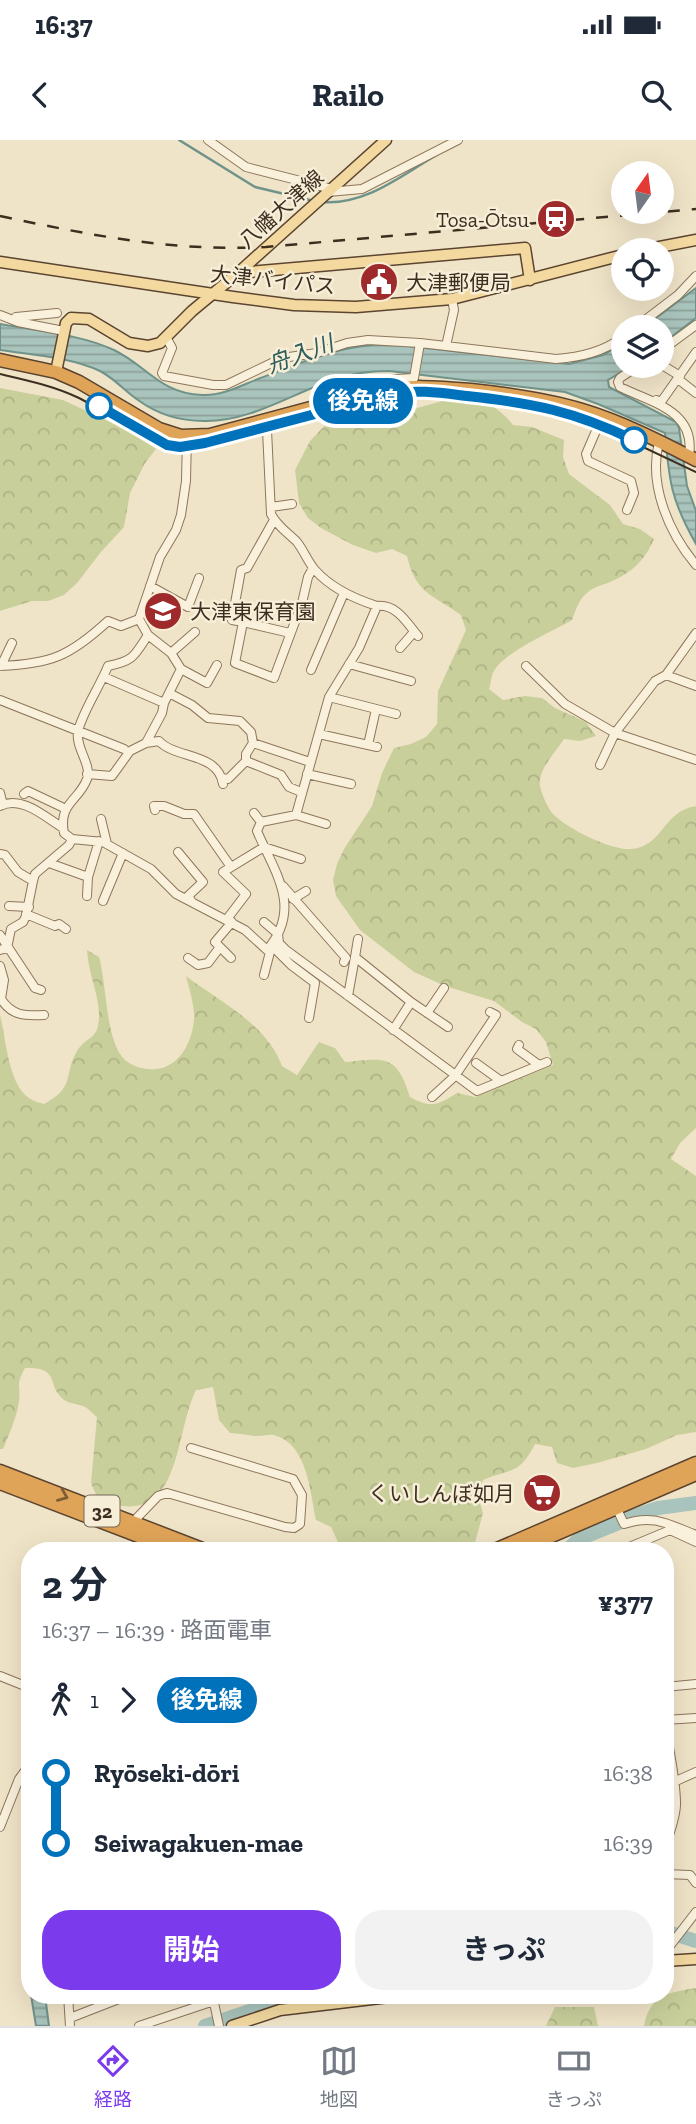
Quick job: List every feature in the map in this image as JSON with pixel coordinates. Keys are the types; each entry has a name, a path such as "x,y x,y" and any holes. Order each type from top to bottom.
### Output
{"highway":[{"path":"0,360 57,366 159,429 187,436 210,435 374,391 419,386 513,394 568,406 602,417 690,457"},
{"path":"513,1542 696,1463"},
{"name":"32","path":"0,1471 159,1542"},
{"path":"538,1542 696,1474"},
{"name":"32","path":"0,1483 179,1542"}],"main road":[{"name":"八幡大津線","path":"64,332 66,323 71,318 81,317 89,319 129,344 160,344 386,140"},
{"path":"674,244 696,240"},
{"path":"238,273 525,248 530,280"},
{"name":"大津バイパス","path":"0,262 294,305 333,307 406,305 452,299 611,258"},
{"path":"57,366 64,332"},
{"path":"674,1960 696,1959"},
{"path":"232,2026 280,2010 331,2004"}],"street":[{"path":"208,140 246,167 330,191 362,189 456,140"},
{"path":"652,315 678,295 696,276"},
{"path":"446,346 454,310 452,299"},
{"path":"3,316 57,313"},
{"path":"3,316 64,332"},
{"path":"674,341 694,328"},
{"path":"166,337 172,348 162,373 196,382 226,385 282,358 317,347"},
{"path":"282,358 317,353 347,343 368,340 556,359 574,358 611,345"},
{"path":"374,391 377,380 414,378 420,344"},
{"path":"618,382 661,402 696,352"},
{"path":"674,373 696,393"},
{"path":"618,382 620,378"},
{"path":"618,382 620,387 678,415 684,421 690,436 690,457"},
{"path":"602,417 586,454 588,461 631,481 634,493 627,510"},
{"path":"264,421 274,520 297,542 313,568 344,593 397,611 416,634 400,648"},
{"path":"187,436 186,481 181,515 176,530 160,557 139,619 148,635 171,653 181,669 207,683 217,665"},
{"path":"662,443 657,454 659,493 664,511 677,539 696,565"},
{"path":"271,507 292,504"},
{"path":"274,520 247,568 241,570 232,620 290,633"},
{"path":"243,622 235,663 274,678 313,568"},
{"path":"150,586 188,607 199,578"},
{"path":"311,670 344,593"},
{"path":"296,815 329,697 359,648 377,606"},
{"path":"1,666 47,662 64,654 108,621 121,626 139,619"},
{"path":"171,653 195,632"},
{"path":"600,765 615,733 655,681 666,675 696,633"},
{"path":"148,635 129,660 123,664 108,666 78,732 80,749 87,767 87,779 66,809 64,833 72,839 103,843 151,869 176,894 229,920 315,983 309,1018"},
{"path":"1,666 12,643"},
{"path":"349,664 411,681"},
{"path":"526,666 565,704 615,733 696,760"},
{"path":"146,743 181,669"},
{"path":"666,675 696,686"},
{"path":"104,677 164,703"},
{"path":"87,774 111,776 130,751 146,743 159,741 165,747 206,761 223,781 246,761 246,754 253,743 251,732 240,721 208,718 192,705 169,693"},
{"path":"329,697 396,714"},
{"path":"0,700 124,749"},
{"path":"368,745 376,709"},
{"path":"319,734 377,747"},
{"path":"253,743 310,762"},
{"path":"246,761 281,775 289,787 301,792"},
{"path":"307,774 351,784"},
{"path":"24,794 28,791 66,809"},
{"path":"0,793 2,805 20,803 63,828"},
{"path":"155,810 154,806 164,806 184,814 194,814 230,867"},
{"path":"254,813 261,822"},
{"path":"261,822 296,815 326,824"},
{"path":"87,896 88,877 103,843 101,819"},
{"path":"261,822 257,831 283,886 346,958 344,962"},
{"path":"3,949 11,929 23,922 28,911 35,874 69,845 72,839"},
{"path":"231,958 215,942 246,894 223,872 264,847 301,859"},
{"path":"178,852 202,882 188,896 194,904"},
{"path":"103,901 123,853"},
{"path":"0,854 5,855 18,872 33,881"},
{"path":"49,863 88,877"},
{"path":"283,886 285,905 275,949 291,965"},
{"path":"293,899 306,891"},
{"path":"9,906 28,911 66,929"},
{"path":"264,922 279,939 348,996 477,1091 543,1064 517,1049 519,1045"},
{"path":"0,935 3,949 35,988 41,990"},
{"path":"264,975 268,951 279,939"},
{"path":"348,996 358,939"},
{"path":"188,958 198,965 208,963 220,947"},
{"path":"355,957 411,1002 448,1027"},
{"path":"0,967 4,980 1,999 6,1006 21,1015 44,1015"},
{"path":"427,1013 444,988"},
{"path":"393,1030 411,1002"},
{"path":"432,1097 455,1076 496,1016 490,1012"},
{"path":"476,1063 501,1081"},
{"path":"129,1527 158,1496 167,1493 285,1527 294,1528 300,1524 302,1495 293,1479 191,1448"},
{"path":"617,1509 624,1524 647,1518 696,1535"},
{"path":"641,1542 670,1530 696,1542"},
{"path":"0,1676 21,1684"},
{"path":"674,1686 696,1684"},
{"path":"674,1721 696,1718"},
{"path":"676,1781 696,1772"},
{"path":"0,1828 3,1812 21,1776"},
{"path":"674,1776 674,1811"},
{"path":"674,1874 690,1875 696,1883"},
{"path":"674,1941 696,1912"},
{"path":"69,2004 70,2022 109,2004"},
{"path":"139,2026 197,2004"},
{"path":"214,2004 218,2024"}],"green space":[{"path":"0,388 63,400 127,430 156,449 145,463 130,493 124,527 77,583 64,595 48,601 32,601 0,611"},
{"path":"453,398 472,401 487,404 500,411 513,425 532,427 564,440 563,457 569,474 610,505 623,524 640,529 654,539 646,554 630,571 585,595 572,620 529,643 498,665 489,689 503,700 525,696 542,698 555,708 586,722 596,736 580,741 564,739 544,767 540,780 547,806 561,821 580,832 602,843 632,849 650,842 676,814 696,806 696,1128 680,1143 671,1159 696,1176 696,1432 677,1435 646,1449 573,1468 557,1463 552,1447 535,1444 519,1466 483,1480 478,1496 483,1513 475,1542 338,1542 331,1527 316,1520 306,1471 294,1448 274,1435 230,1433 219,1420 213,1387 196,1390 170,1475 160,1492 146,1503 125,1506 98,1499 91,1483 97,1417 85,1407 66,1401 59,1395 52,1378 44,1371 25,1368 19,1382 15,1419 3,1449 0,1449 0,1015 16,1082 29,1098 44,1104 61,1092 77,1051 97,1029 99,1007 87,950 99,957 110,1026 118,1051 125,1060 143,1068 164,1067 185,1050 194,1022 186,976 254,1026 275,1051 282,1066 297,1075 319,1042 335,1048 345,1062 388,1062 400,1073 410,1097 433,1104 457,1093 475,1097 553,1065 546,1042 536,1029 494,1001 445,986 414,972 360,930 336,896 333,880 337,864 372,806 382,773 394,748 426,737 437,724 438,691 466,630 461,615 420,586 407,556 392,549 376,553 353,545 308,518 299,503 295,470 310,441 334,416 350,410 403,412"},
{"path":"696,1988 696,2026 644,2026 650,2008 654,2004 674,2004 674,1992"},
{"path":"555,2007 594,2007 598,2026 546,2026"}],"water":[{"path":"696,288 696,318 674,335 674,315 660,315"},
{"path":"0,324 72,337 126,356 176,390 202,395 231,390 322,355 371,345 390,344 569,364 611,350 609,387 676,422 679,428 687,486 696,511 696,544 676,502 665,433 565,392 375,371 336,379 238,417 186,420 153,409 105,374 88,366 51,357 0,350"},
{"path":"32,2004 46,2004 49,2026 36,2026"}],"waterway":[{"path":"179,140 255,187 314,201"},
{"path":"321,202 337,202 366,195 435,156"},
{"path":"625,1519 658,1508 696,1503"},
{"path":"576,1542 619,1523"},
{"path":"674,1934 696,1941"},
{"path":"205,2026 271,2004"}],"tram line":[{"path":"0,374 79,398 135,433 164,446 180,449 196,448 385,399 431,395 525,405 566,415 605,429 696,472"},
{"name":"後免線","path":"99,406 158,442 176,447 205,443 391,394 422,391 539,405 592,421 634,440"}],"railway":[{"path":"0,216 132,240 232,248 696,209"}],"place":[{"name":"Tosa-Ōtsu","path":"556,219"},
{"name":"大津郵便局","path":"379,282"},
{"name":"大津東保育園","path":"163,611"},
{"name":"くいしんぼ如月","path":"542,1493"}],"water label":[{"name":"舟入川","path":"300,354"}]}
